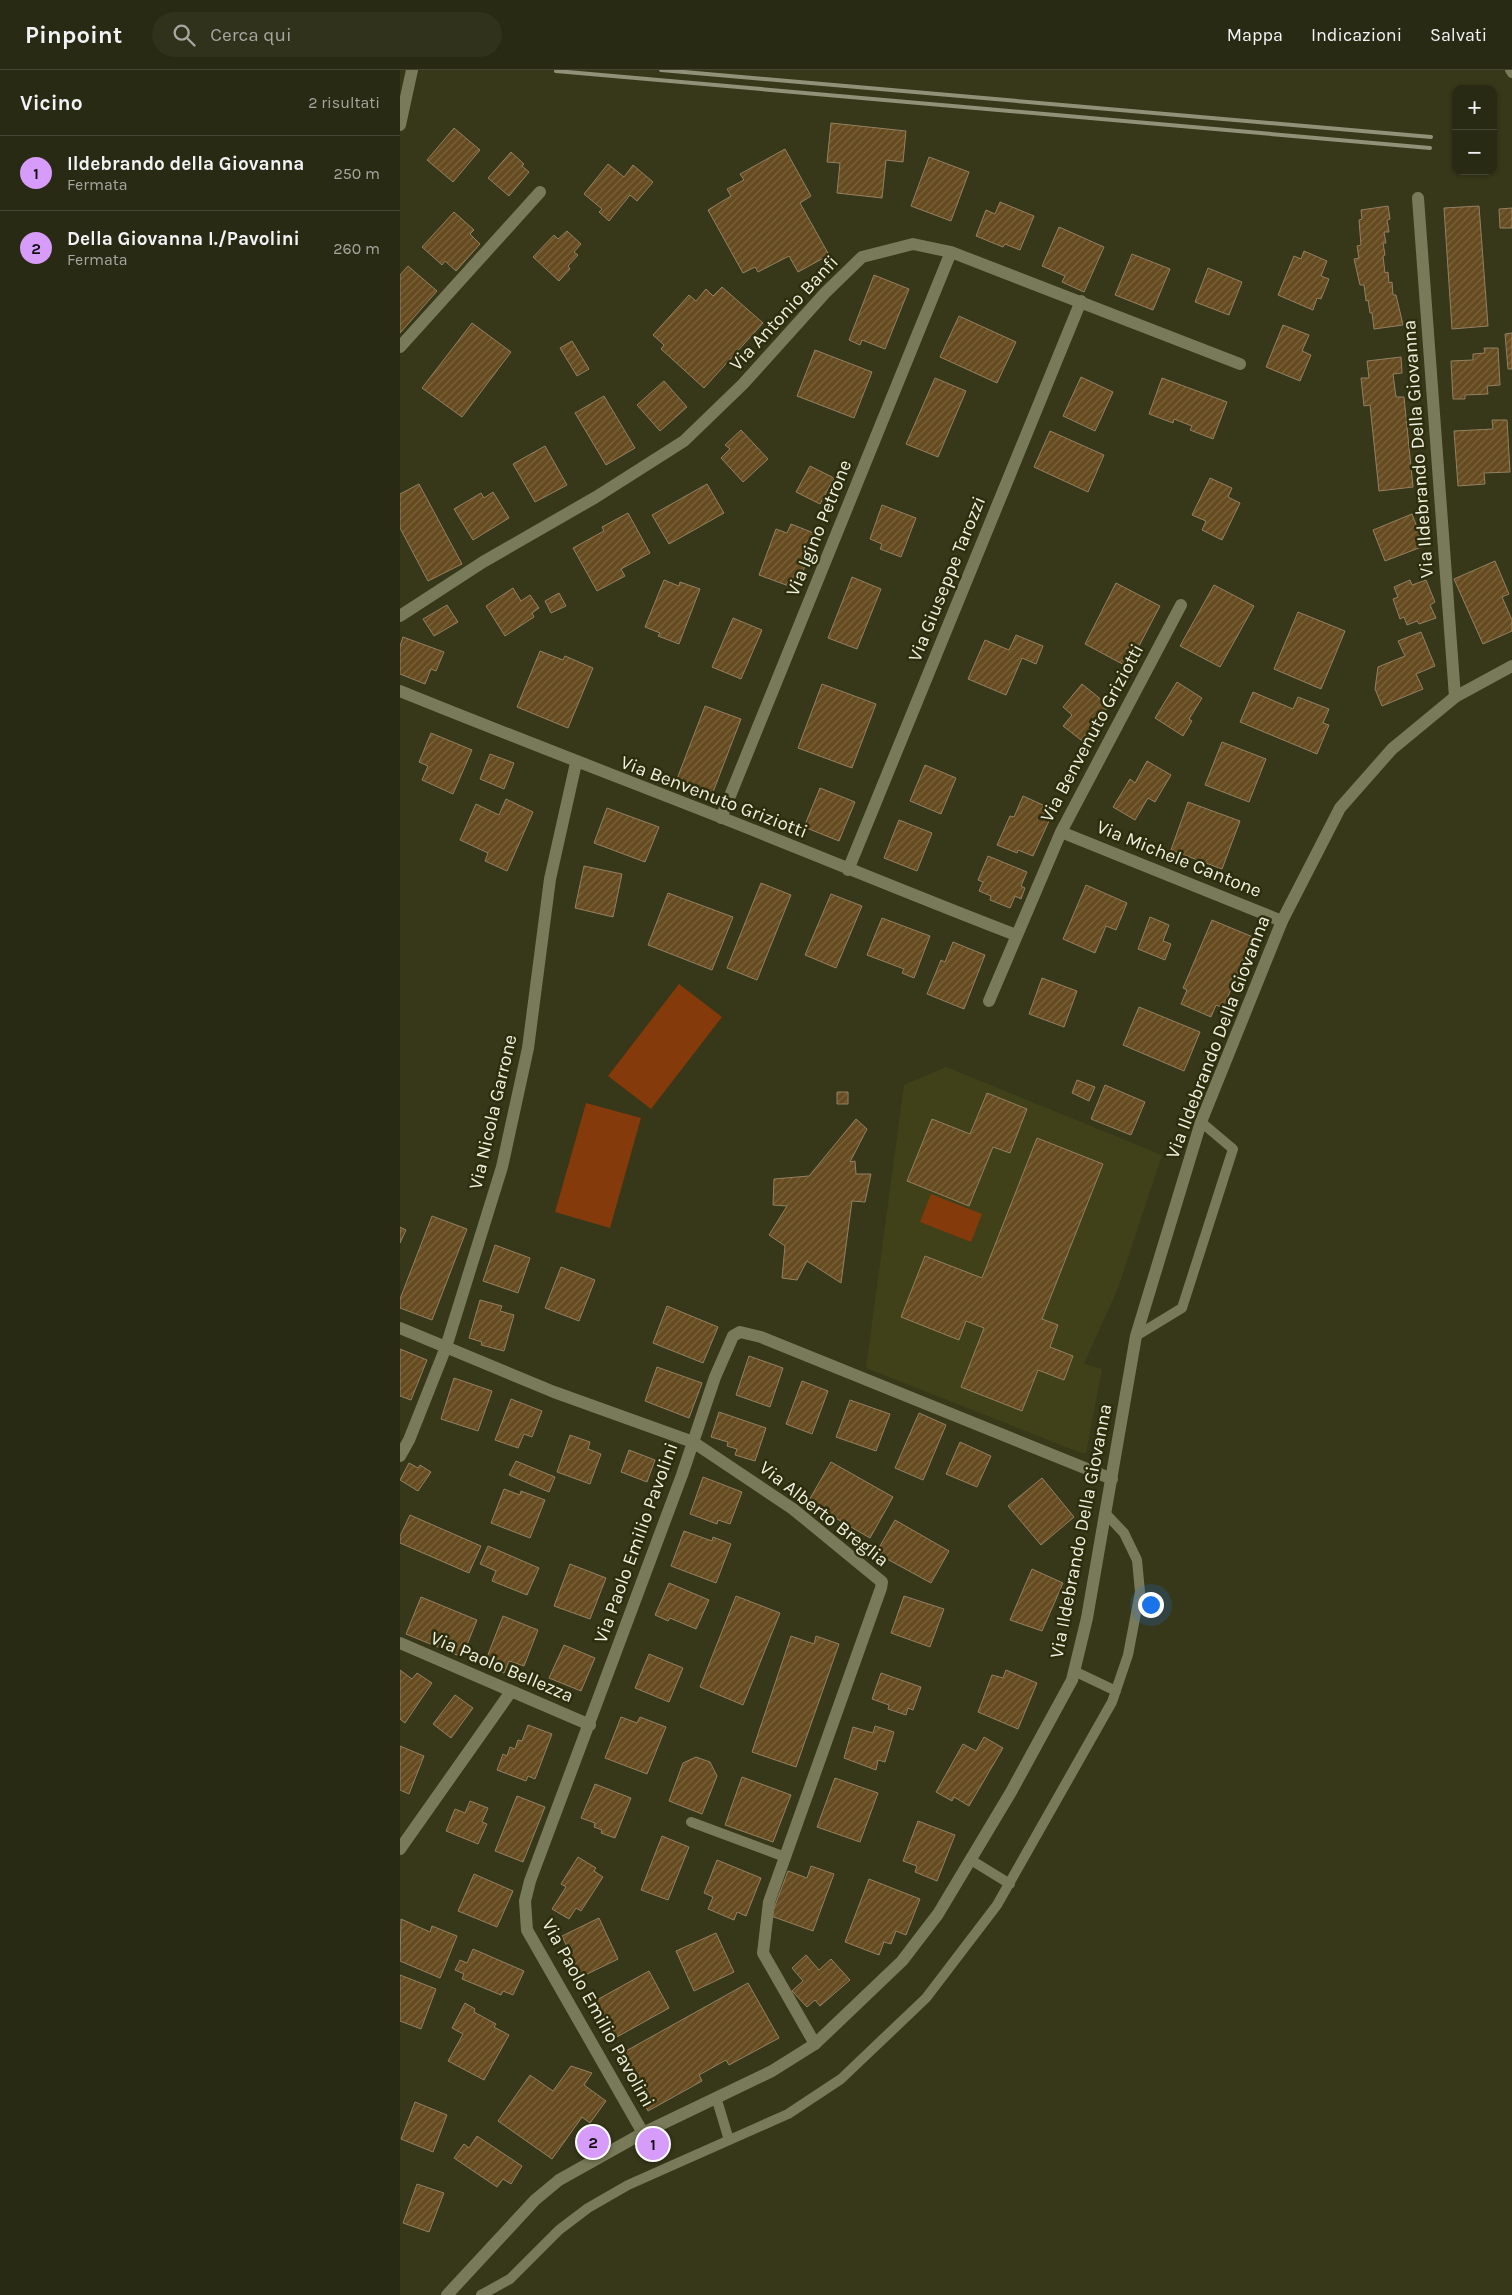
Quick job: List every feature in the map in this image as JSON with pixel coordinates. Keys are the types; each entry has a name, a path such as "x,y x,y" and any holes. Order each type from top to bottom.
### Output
{"street":[{"path":"400,125 412,70"},
{"path":"400,347 540,192"},
{"name":"Via Ildebrando Della Giovanna","path":"1418,198 1455,697"},
{"name":"Via Antonio Banfi","path":"400,616 483,562 596,497 684,441 742,384 825,293 862,257 913,244 951,252 1240,364"},
{"name":"Via Igino Petrone","path":"721,818 951,252"},
{"name":"Via Giuseppe Tarozzi","path":"848,870 1081,301"},
{"name":"Via Benvenuto Griziotti","path":"989,1001 1061,832 1182,605"},
{"name":"Via Ildebrando Della Giovanna","path":"447,2295 535,2200 582,2166 643,2132 772,2071 816,2044 902,1961 938,1914 1016,1783 1072,1680 1087,1618 1136,1336 1201,1122 1282,921 1340,808 1392,749 1455,697 1512,666"},
{"name":"Via Benvenuto Griziotti","path":"400,691 576,763 721,818 848,870 1016,935"},
{"name":"Via Nicola Garrone","path":"400,1456 409,1440 446,1347 502,1168 528,1048 550,880 576,763"},
{"name":"Via Michele Cantone","path":"1061,832 1282,921"},
{"name":"Via Alberto Breglia","path":"400,1328 597,1409 693,1442 793,1509 868,1568 882,1584 769,1902 763,1953 816,2044"},
{"name":"Via Paolo Emilio Pavolini","path":"643,2132 527,1930 525,1901 530,1882 590,1725 724,1355 733,1336 740,1332 770,1341 1112,1479"},
{"name":"Via Paolo Bellezza","path":"400,1643 590,1725"},
{"path":"400,1849 510,1692"}],"lane":[{"path":"1136,1336 1182,1308 1233,1149 1201,1122"},
{"path":"481,2295 510,2279 559,2230 588,2208 628,2185 788,2114 841,2079 926,1998 998,1905 1112,1702 1128,1655 1140,1592 1137,1560 1124,1533 1106,1514"},
{"path":"1074,1671 1116,1691"},
{"path":"691,1822 785,1857"},
{"path":"971,1860 1010,1884"},
{"path":"716,2097 729,2140"}],"shaded area":[{"path":"679,984 722,1017 651,1109 608,1076"},
{"path":"946,1067 1162,1155 1118,1288 1084,1364 1102,1369 1086,1453 1081,1453 866,1368 904,1085"},
{"path":"586,1103 641,1118 610,1228 555,1212"},
{"path":"931,1194 982,1214 971,1242 920,1222"}],"building":[{"path":"831,123 906,131 903,162 886,160 882,198 837,193 840,163 827,162"},
{"path":"454,128 480,150 453,182 427,160"},
{"path":"785,149 811,196 800,203 829,255 798,272 789,256 758,272 755,267 743,273 708,210 731,196 727,189 744,180 740,174"},
{"path":"511,152 524,164 522,166 529,172 509,196 488,178"},
{"path":"929,157 969,172 951,221 911,206"},
{"path":"608,164 624,177 633,165 653,182 637,201 630,195 609,221 599,212 602,209 584,194"},
{"path":"1000,202 1034,216 1020,250 1005,244 1003,247 976,236 986,210 995,214"},
{"path":"1388,206 1390,219 1387,220 1389,232 1384,232 1386,243 1383,243 1385,273 1388,272 1389,283 1392,282 1393,295 1396,295 1403,325 1374,329 1372,313 1370,313 1368,300 1366,301 1364,285 1360,285 1354,259 1359,258 1357,246 1361,245 1359,220 1362,219 1361,210"},
{"path":"1479,206 1488,326 1452,329 1444,208"},
{"path":"1512,208 1512,228 1500,228 1499,209"},
{"path":"454,212 474,230 470,234 480,244 456,271 445,261 442,265 422,247"},
{"path":"1059,227 1104,247 1084,292 1062,282 1065,276 1042,266"},
{"path":"567,231 581,244 574,252 578,255 568,266 570,269 559,281 533,257 554,235 558,239"},
{"path":"1304,251 1327,261 1321,276 1329,279 1321,299 1317,298 1313,310 1278,295 1294,256 1301,259"},
{"path":"1132,254 1170,269 1153,310 1115,295"},
{"path":"408,266 437,291 400,333 400,275"},
{"path":"1208,268 1242,282 1229,315 1195,302"},
{"path":"874,275 909,289 885,349 862,340 860,345 849,340"},
{"path":"722,287 763,323 704,388 661,349 664,345 653,335 689,295 696,301 706,289 713,296"},
{"path":"959,316 1016,342 997,383 940,357"},
{"path":"472,323 511,352 462,417 422,388"},
{"path":"1283,325 1309,335 1302,351 1311,355 1300,381 1266,367"},
{"path":"1512,333 1512,369 1508,369 1505,334"},
{"path":"572,341 589,369 577,376 560,348"},
{"path":"1484,348 1498,348 1500,385 1487,386 1488,394 1465,395 1465,399 1453,399 1451,361 1473,360 1473,354 1485,353"},
{"path":"815,350 872,372 854,418 797,396"},
{"path":"1401,357 1402,373 1393,374 1396,397 1404,397 1413,487 1379,491 1370,405 1364,406 1361,378 1369,378 1367,361"},
{"path":"1081,377 1113,392 1095,431 1063,416"},
{"path":"935,378 966,391 938,457 906,444"},
{"path":"1162,378 1227,402 1213,439 1190,430 1192,426 1174,419 1173,423 1149,414"},
{"path":"664,381 687,407 660,431 637,405"},
{"path":"604,396 635,448 606,465 575,413"},
{"path":"1492,420 1507,420 1510,472 1484,473 1485,484 1458,486 1454,431 1493,429"},
{"path":"741,430 768,459 743,482 721,458 730,449 725,445"},
{"path":"1050,431 1104,455 1088,492 1034,467"},
{"path":"545,446 567,485 535,502 513,464"},
{"path":"810,466 834,478 820,504 796,492"},
{"path":"1210,478 1232,488 1228,497 1240,503 1222,540 1202,530 1206,521 1192,515"},
{"path":"419,484 462,564 428,581 400,528 400,494"},
{"path":"707,484 724,513 669,544 652,515"},
{"path":"493,492 509,518 473,540 454,509 481,493 484,498"},
{"path":"882,505 916,518 901,557 880,549 882,544 870,539"},
{"path":"628,513 650,553 621,569 625,576 597,591 573,548 604,531 602,527"},
{"path":"1412,514 1424,546 1385,561 1373,530"},
{"path":"791,524 816,534 797,589 759,575 776,529 787,533"},
{"path":"1495,561 1509,594 1502,597 1512,620 1512,631 1483,644 1454,579"},
{"path":"852,577 881,589 857,649 828,638"},
{"path":"664,580 679,586 680,582 700,589 679,644 658,636 660,633 645,627"},
{"path":"1410,580 1412,585 1426,580 1435,602 1430,605 1436,618 1419,624 1417,621 1407,625 1404,617 1400,619 1393,599 1398,597 1394,587"},
{"path":"1116,583 1160,606 1128,667 1085,644"},
{"path":"1214,585 1254,606 1220,667 1180,646"},
{"path":"513,588 521,601 530,595 539,608 532,613 534,617 505,636 486,606"},
{"path":"559,593 566,606 551,613 545,601"},
{"path":"447,605 458,622 434,636 423,619"},
{"path":"1298,612 1345,631 1321,689 1274,669"},
{"path":"733,618 762,630 741,679 712,667"},
{"path":"1421,632 1435,666 1416,674 1423,689 1382,706 1375,689 1378,667 1405,656 1398,641"},
{"path":"1016,635 1043,646 1036,664 1022,658 1006,695 968,679 985,640 1009,650"},
{"path":"403,637 444,652 436,671 431,669 425,684 400,674 400,646"},
{"path":"540,651 563,660 565,656 593,668 568,728 517,707"},
{"path":"1177,682 1202,698 1189,719 1192,721 1183,736 1155,718"},
{"path":"822,684 876,704 852,768 798,748"},
{"path":"1082,684 1109,706 1094,724 1098,727 1085,743 1063,726 1072,715 1063,707"},
{"path":"1253,692 1293,709 1298,697 1329,709 1323,723 1329,725 1317,754 1240,722"},
{"path":"705,706 741,719 713,792 677,779"},
{"path":"431,733 472,750 453,794 422,780 428,766 419,762"},
{"path":"1222,742 1266,759 1249,802 1205,785"},
{"path":"490,754 514,763 504,789 480,779"},
{"path":"1147,761 1171,775 1155,802 1148,798 1135,820 1113,807 1130,779 1135,783"},
{"path":"925,765 956,778 941,814 910,801"},
{"path":"820,788 855,802 839,841 804,827"},
{"path":"1023,796 1054,810 1033,856 1018,850 1017,853 997,845 1010,816 1014,817"},
{"path":"506,799 533,812 507,871 485,861 488,853 460,840 476,804 499,815"},
{"path":"1188,802 1240,821 1222,869 1171,850"},
{"path":"607,808 659,827 645,862 594,843"},
{"path":"899,820 932,833 917,871 884,858"},
{"path":"988,856 1027,872 1021,886 1025,888 1021,899 1015,896 1010,908 990,900 991,896 979,891 983,882 978,880"},
{"path":"584,866 622,874 613,917 575,908"},
{"path":"761,883 791,895 757,980 727,968"},
{"path":"1086,885 1127,903 1116,930 1106,926 1095,953 1063,939"},
{"path":"668,893 733,917 712,970 648,945"},
{"path":"831,894 862,906 836,968 805,955"},
{"path":"1150,917 1169,925 1163,941 1171,944 1165,960 1138,949"},
{"path":"882,918 930,936 914,978 902,973 904,969 867,955"},
{"path":"1212,920 1253,937 1223,1008 1216,1005 1211,1017 1181,1004 1187,990 1183,988"},
{"path":"953,942 985,955 964,1009 927,994 941,960 945,962"},
{"path":"1042,978 1077,991 1064,1027 1029,1014"},
{"path":"1139,1007 1200,1032 1184,1071 1123,1045"},
{"path":"1077,1080 1095,1087 1089,1101 1072,1093"},
{"path":"1105,1085 1145,1102 1131,1135 1091,1119"},
{"path":"837,1092 848,1092 848,1104 837,1104"},
{"path":"987,1093 1027,1109 1010,1153 993,1147 969,1206 907,1181 932,1119 970,1134"},
{"path":"856,1119 867,1129 850,1162 855,1161 856,1174 871,1174 865,1202 852,1201 841,1283 807,1261 797,1280 782,1278 785,1246 769,1235 787,1206 773,1205 774,1179 809,1176"},
{"path":"1037,1138 1103,1164 1042,1319 1058,1325 1050,1347 1073,1356 1064,1380 1038,1370 1022,1411 961,1387 984,1328 966,1321 959,1340 901,1317 925,1256 982,1278"},
{"path":"432,1216 467,1229 432,1320 400,1308 400,1299"},
{"path":"400,1227 406,1230 400,1243"},
{"path":"495,1245 530,1258 518,1293 483,1281"},
{"path":"561,1267 595,1280 579,1321 545,1308"},
{"path":"480,1300 502,1306 500,1311 514,1315 504,1351 481,1345 482,1342 469,1338"},
{"path":"667,1306 718,1327 703,1363 653,1343"},
{"path":"400,1349 427,1360 411,1400 400,1396"},
{"path":"749,1356 783,1368 770,1407 736,1395"},
{"path":"657,1367 702,1383 689,1418 645,1401"},
{"path":"454,1378 492,1391 478,1431 441,1419"},
{"path":"802,1381 828,1391 812,1434 786,1424"},
{"path":"511,1399 542,1411 532,1437 524,1434 518,1448 495,1440"},
{"path":"850,1400 890,1414 876,1451 836,1437"},
{"path":"719,1412 766,1428 755,1461 735,1455 737,1449 727,1446 728,1442 711,1437"},
{"path":"919,1413 946,1425 923,1480 895,1468"},
{"path":"570,1435 590,1442 588,1449 601,1454 590,1484 557,1472"},
{"path":"960,1442 991,1456 977,1487 946,1474"},
{"path":"629,1450 655,1460 647,1482 621,1472"},
{"path":"516,1461 555,1477 549,1492 509,1475"},
{"path":"831,1462 893,1497 870,1538 808,1502"},
{"path":"409,1463 418,1468 420,1465 431,1472 418,1491 400,1480"},
{"path":"703,1477 742,1492 730,1524 718,1520 717,1524 690,1514"},
{"path":"1042,1478 1074,1517 1041,1545 1008,1506"},
{"path":"504,1489 520,1495 521,1491 545,1500 530,1538 491,1523"},
{"path":"410,1515 481,1546 469,1573 400,1543 400,1536"},
{"path":"895,1520 949,1551 931,1583 876,1553"},
{"path":"684,1531 712,1541 713,1537 731,1544 716,1583 671,1566"},
{"path":"488,1546 539,1568 527,1595 492,1581 496,1571 480,1564"},
{"path":"570,1564 606,1578 590,1619 554,1606"},
{"path":"1032,1569 1063,1583 1042,1631 1010,1620"},
{"path":"669,1583 709,1600 696,1629 670,1618 668,1621 655,1615"},
{"path":"736,1596 780,1613 743,1705 700,1687"},
{"path":"904,1596 944,1609 930,1647 891,1633"},
{"path":"421,1597 477,1620 462,1657 406,1634"},
{"path":"503,1616 538,1630 524,1666 509,1661 504,1673 484,1665"},
{"path":"791,1636 814,1644 816,1636 839,1644 796,1767 752,1752"},
{"path":"564,1645 595,1658 581,1691 549,1678"},
{"path":"649,1654 683,1668 669,1702 635,1688"},
{"path":"400,1670 412,1679 417,1673 432,1683 405,1723 400,1719"},
{"path":"1006,1670 1037,1683 1018,1729 978,1712 992,1675 1003,1678"},
{"path":"881,1673 921,1687 913,1710 908,1708 906,1715 888,1709 889,1705 872,1699"},
{"path":"455,1695 473,1708 451,1738 433,1724"},
{"path":"621,1717 637,1723 640,1717 666,1727 647,1774 605,1758"},
{"path":"528,1725 552,1734 535,1779 528,1776 526,1781 497,1770 503,1754 507,1756 510,1747 515,1749 518,1740 522,1741"},
{"path":"875,1726 894,1732 885,1762 878,1760 876,1770 844,1758 853,1727 873,1733"},
{"path":"984,1737 1003,1748 969,1806 954,1797 952,1801 936,1792 963,1744 976,1751"},
{"path":"400,1746 424,1756 409,1794 400,1790"},
{"path":"696,1757 710,1762 717,1776 702,1814 669,1801 683,1763"},
{"path":"742,1777 791,1795 773,1842 725,1825"},
{"path":"835,1778 878,1793 860,1842 817,1827"},
{"path":"595,1784 631,1798 615,1838 601,1833 602,1830 594,1827 595,1823 581,1818"},
{"path":"517,1796 545,1807 523,1862 495,1851"},
{"path":"470,1801 488,1808 482,1822 487,1824 478,1844 446,1831 455,1809 465,1813"},
{"path":"918,1821 955,1835 937,1881 915,1872 917,1866 903,1861"},
{"path":"662,1836 689,1847 668,1900 641,1890"},
{"path":"578,1857 596,1868 594,1871 603,1877 581,1911 576,1908 569,1919 552,1909 566,1887 561,1884"},
{"path":"717,1860 761,1878 746,1916 737,1912 734,1920 708,1909 713,1897 704,1893"},
{"path":"811,1866 834,1874 813,1931 771,1916 788,1871 807,1878"},
{"path":"474,1874 513,1891 497,1927 458,1911"},
{"path":"869,1879 920,1899 906,1935 896,1931 891,1944 884,1942 879,1955 845,1942"},
{"path":"599,1918 618,1959 581,1977 562,1936"},
{"path":"401,1919 430,1932 432,1926 457,1936 440,1978 400,1961"},
{"path":"716,1933 734,1972 694,1991 676,1951"},
{"path":"473,1949 524,1971 513,1995 503,1991 501,1995 462,1979 464,1974 455,1970 460,1960 467,1963"},
{"path":"806,1955 819,1970 831,1959 850,1980 820,2006 815,2000 807,2007 792,1991 803,1981 792,1968"},
{"path":"649,1971 669,2008 615,2038 595,2001"},
{"path":"400,1975 436,1989 421,2029 400,2021"},
{"path":"748,1983 779,2038 729,2065 726,2060 699,2075 702,2081 648,2111 617,2056"},
{"path":"465,2003 475,2009 474,2012 496,2024 494,2027 509,2035 484,2080 448,2061 463,2034 452,2028"},
{"path":"571,2066 592,2073 584,2085 606,2101 590,2123 582,2117 552,2159 498,2121 530,2075 553,2091"},
{"path":"415,2102 447,2115 433,2152 401,2139"},
{"path":"477,2136 522,2166 511,2184 503,2179 497,2187 454,2158 464,2144 469,2148"},
{"path":"417,2184 444,2193 429,2232 403,2223"}],"railway":[{"path":"661,70 1431,137"},
{"path":"556,71 1430,148"}],"place":[{"name":"Della Giovanna I./Pavolini","path":"593,2142"},
{"name":"Ildebrando della Giovanna","path":"653,2144"}]}
